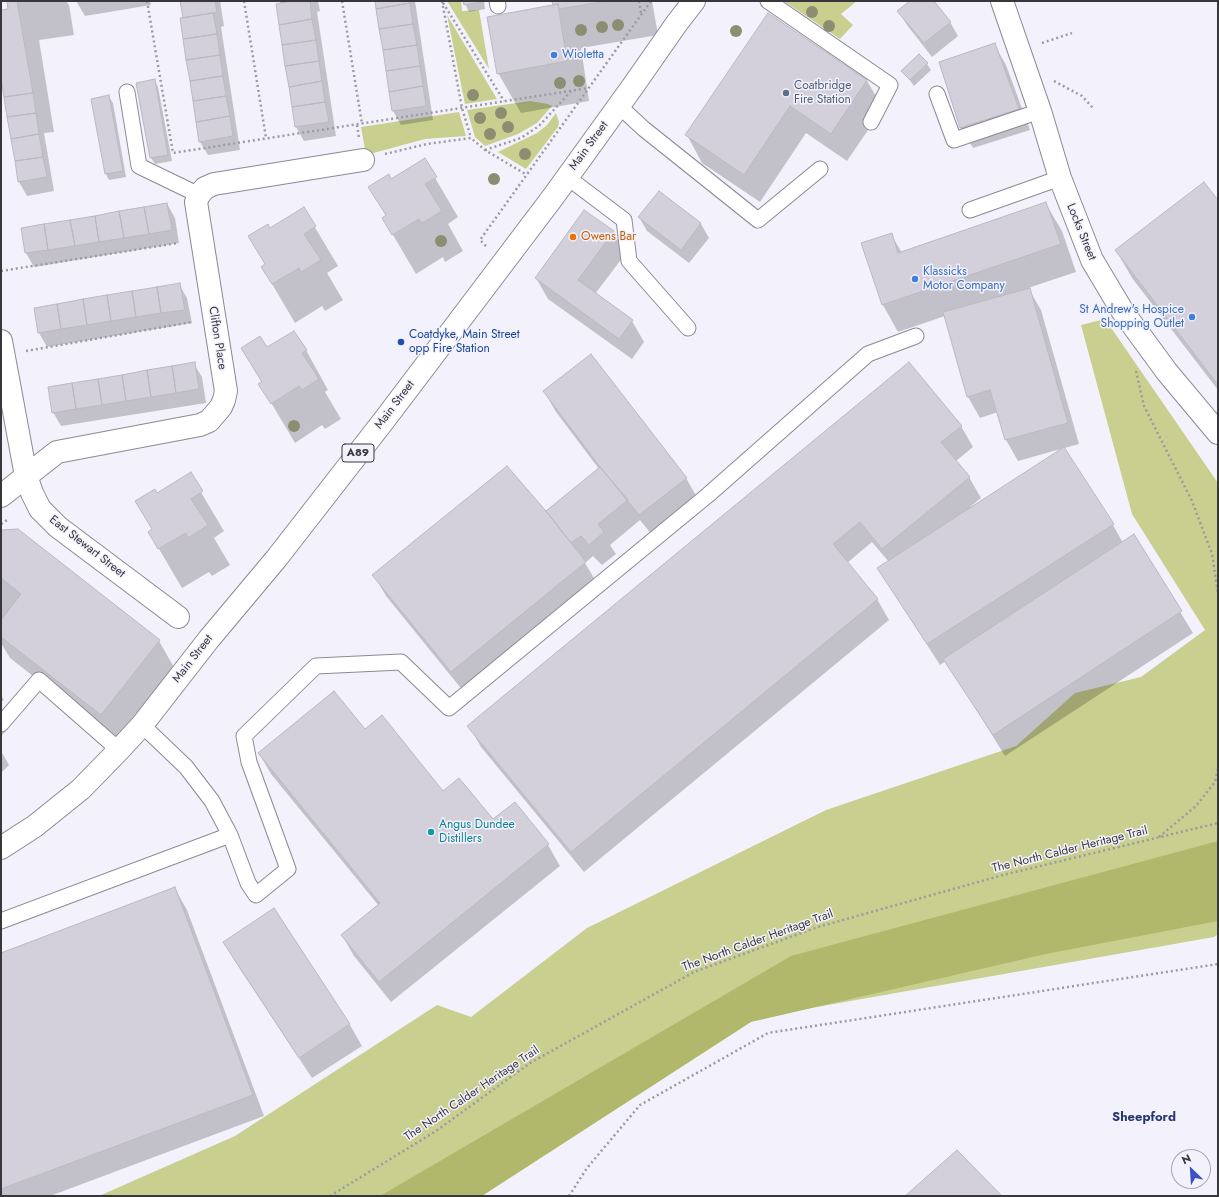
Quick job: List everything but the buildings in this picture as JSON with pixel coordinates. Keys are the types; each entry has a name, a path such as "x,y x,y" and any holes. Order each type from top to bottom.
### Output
{"main road":[{"name":"Main Street","path":"677,23 688,1"},
{"name":"Main Street","path":"1,848 35,826 81,789 142,725 209,639 276,559 385,419 567,177 694,1"},
{"name":"Locks Street","path":"1002,1 1020,57 1040,111 1060,178 1092,260 1104,283 1123,312 1163,366 1218,433"},
{"path":"199,194 205,188 214,184 363,160"},
{"name":"Clifton Place","path":"1,496 57,452 200,425 209,421 221,407 226,391 196,202 199,194"},
{"name":"East Stewart Street","path":"2,348 26,476 40,509 58,527 178,617"}],"lane":[{"path":"768,1 890,85 871,122"},
{"path":"127,92 139,166 199,194"},
{"path":"937,94 954,140 1040,111"},
{"path":"619,106 644,129 758,220 820,169"},
{"path":"567,177 624,220 629,261 688,328"},
{"path":"970,210 1060,178"},
{"path":"142,725 186,767 212,801 230,835 248,884 256,895 288,869 249,762 244,736 316,666 401,662 449,708 708,495 868,354 916,336"},
{"path":"1,724 39,680 119,750"},
{"path":"1,921 230,835"}],"path":[{"path":"147,1 173,153 589,88"},
{"path":"244,1 266,138"},
{"path":"342,1 362,124"},
{"path":"442,1 504,101"},
{"path":"442,1 462,108 471,138 485,150 527,174"},
{"path":"639,1 641,14"},
{"path":"503,262 480,240 651,1"},
{"path":"1020,57 1072,33"},
{"path":"1020,57 1082,96 1093,108"},
{"path":"485,150 521,138 539,126 572,90"},
{"path":"363,160 427,144 471,138"},
{"path":"1,271 202,239"},
{"path":"2,348 214,318"},
{"path":"1135,367 1144,406 1192,501 1212,554 1218,593"},
{"path":"1158,838 1196,806 1215,782 1218,769"},
{"name":"The North Calder Heritage Trail","path":"330,1196 436,1131 530,1063 694,972 818,927 1003,875 1218,823"},
{"path":"569,1196 587,1168 640,1105 768,1033 1218,964"}],"green space":[{"path":"447,1 461,1 462,11 479,10 489,69"},
{"path":"784,1 857,1 841,14 853,25 840,39"},
{"path":"447,15 497,99 465,104"},
{"path":"530,101 552,106 537,123 518,134 485,146 475,137 467,110"},
{"path":"459,112 466,136 425,139 366,155 361,127"},
{"path":"556,113 559,122 558,127 526,169 498,152 537,133 547,125"},
{"path":"1105,319 1218,483 1218,934 1214,937 754,1018 473,1196 99,1196 235,1136 437,1005 471,1017 587,928 826,810 1016,746 1075,693 1141,677 1205,630 1132,514 1081,325"},
{"path":"1218,841 1218,921 1046,954 751,1022 482,1196 380,1196 791,956"}],"place":[{"name":"Wioletta","path":"554,55"},
{"name":"Coatbridge Fire Station","path":"786,93"},
{"name":"Owens Bar","path":"573,237"},
{"name":"Klassicks Motor Company","path":"915,279"},
{"name":"St Andrew's Hospice Shopping Outlet","path":"1192,317"},
{"name":"Coatdyke, Main Street opp Fire Station","path":"401,342"},
{"name":"Angus Dundee Distillers","path":"431,832"}],"district":[{"name":"Sheepford","path":"1144,1118"}]}
